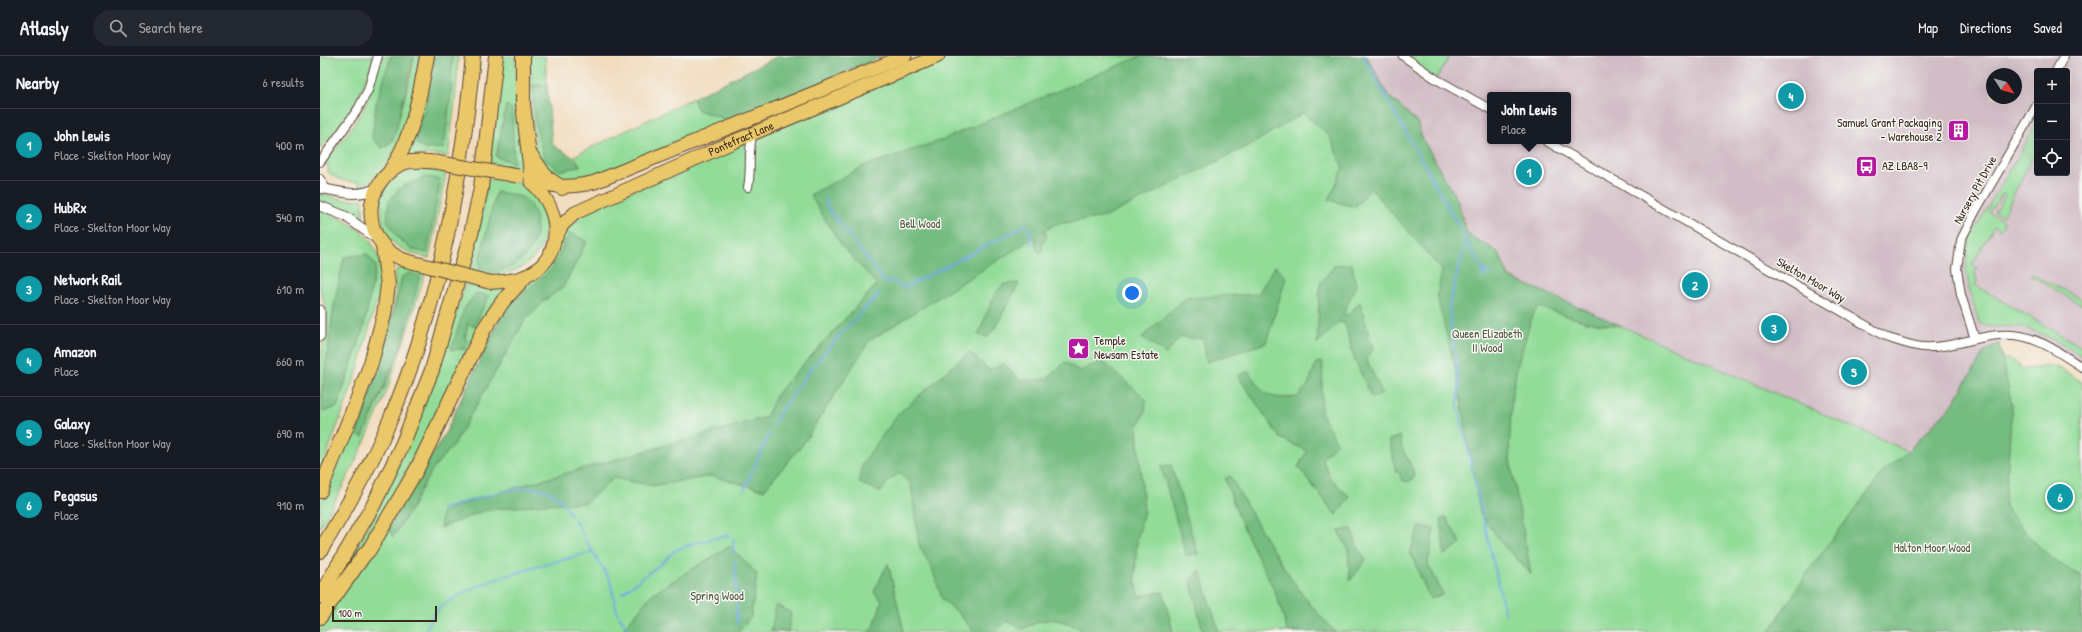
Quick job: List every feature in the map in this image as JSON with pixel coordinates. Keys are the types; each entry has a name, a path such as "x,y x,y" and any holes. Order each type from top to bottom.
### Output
{"highway":[{"path":"320,492 371,363 382,322 388,285 382,244 371,222 370,211 373,196 377,188 391,170 406,142 417,103 427,56"},
{"path":"320,551 343,515 387,428 414,358 431,301 458,179 467,121 473,56"},
{"path":"320,596 374,504 403,443 432,370 452,306 473,226 481,188 496,56"},
{"path":"523,56 523,104 532,182"},
{"name":"Pontefract Lane","path":"532,182 562,188 575,187 595,182 904,56"},
{"name":"Pontefract Lane","path":"524,278 539,267 547,257 562,225 575,213 753,133 938,56"},
{"path":"527,149 546,177 562,188"},
{"path":"391,170 404,163 415,161 435,162 518,176 532,182 543,192 551,206 556,226 556,237"},
{"path":"382,244 395,256 404,260 489,282 500,282 524,278"},
{"path":"320,617 369,550 417,469 484,329 502,300 524,278"},
{"path":"320,630 367,561 369,550"}],"street":[{"path":"320,155 340,137 358,109 368,90 378,56"},
{"path":"1403,56 1436,79 1487,107"},
{"path":"2058,68 2064,56"},
{"name":"Nursery Pit Drive","path":"1975,339 1961,295 1957,269 1961,240 1975,212 2034,110"},
{"path":"748,187 750,178 749,155 753,133"},
{"path":"735,141 749,155"},
{"name":"Skelton Moor Way","path":"1551,144 1888,338 1924,347 2001,335 2025,337 2048,346 2082,367"},
{"path":"320,162 328,149"},
{"path":"320,179 323,188 352,194 363,194 377,188"},
{"path":"320,206 345,216 382,244"},
{"path":"320,310 320,336"}],"shaded area":[{"path":"1366,56 2082,56 2082,373 2046,350 2028,343 2007,340 1985,351 1953,404 1908,451 1509,277 1498,252 1466,234 1458,201 1422,138 1417,122 1388,95"}],"green space":[{"path":"320,56 374,56 360,94 353,106 338,128 320,148"},
{"path":"383,56 391,56 385,78 382,148 387,146 392,140 411,76 414,56 420,56 409,111 395,149 386,165 374,179 359,188 359,182 339,179 328,172 328,165 323,165 350,130 364,108"},
{"path":"391,56 414,56 396,131 390,143 382,148 372,138 376,104"},
{"path":"433,56 427,98 416,141 424,149 444,148 451,93 452,56 458,56 456,93 448,156 424,154 405,157"},
{"path":"433,56 452,56 451,93 444,148 424,149 417,144 416,138 427,98"},
{"path":"499,56 515,56 517,106 525,172 511,169 511,167 490,163"},
{"path":"530,56 545,56 547,85 534,85 544,159 580,165 574,156 693,98 698,110 731,121 588,178 567,180 557,177 532,148 536,146 532,120"},
{"path":"778,56 883,56 731,121 698,110 693,98"},
{"name":"Temple Newsam Estate","path":"948,56 1366,56 1388,95 1417,122 1422,138 1458,201 1466,234 1498,252 1509,277 1908,451 1953,404 1985,351 1999,344 2002,358 2014,361 2023,369 2056,366 2082,382 2082,632 320,632 320,625 404,502 446,432 490,338 507,306 518,290 540,274 562,235 585,211"},
{"name":"Bell Wood","path":"1141,56 1366,56 1388,95 1417,122 1422,138 1458,201 1467,234 1498,252 1509,277 1622,326 1587,322 1538,307 1533,314 1517,367 1512,395 1509,453 1531,574 1505,547 1480,513 1456,371 1437,297 1442,270 1371,189 1355,207 1329,200 1343,168 1329,135 1303,113 1252,144 1105,217 1056,224 1044,231 1047,236 1042,244 1043,252 1038,252 1035,237 869,341 803,444 764,490 711,476 652,486 614,478 585,503 544,504 483,511 440,528 442,512 478,498 766,417 778,392 877,284 842,246 810,195 864,166 939,141"},
{"path":"1403,56 1450,56 1436,79"},
{"path":"533,85 547,85 552,144 571,156 580,166 560,171 544,159 535,121"},
{"path":"506,105 512,109 514,163 496,157"},
{"path":"2034,127 2034,159 2032,158 2003,216 1994,212 2005,195 2003,193 1989,212 2005,222 2000,230 1994,226 1972,265 1977,268 1975,272 1977,281 1975,285 2082,347 2082,356 2053,339 2029,329 2021,327 1988,326 1979,323 1969,288 1966,270 1968,246 1972,234 2025,145"},
{"path":"421,168 446,173 429,258 400,248 393,242 388,236 384,227 382,205 379,204 385,190 394,179","holes":["440,179 427,253 411,249 397,237"]},
{"path":"425,177 441,179 427,253 411,249 397,237 387,220 389,201 400,188"},
{"path":"488,179 509,182 510,180 522,184 532,191 547,211 544,212 546,223 545,234 537,253 530,261 511,272 489,274 470,269"},
{"path":"496,192 520,197 529,203 533,210 536,222 536,234 532,246 525,256 516,264 505,269 493,271 480,269 479,261"},
{"path":"320,193 346,200 363,199 363,222 320,202"},
{"path":"320,210 338,217 352,225 372,243 380,268 381,284 379,303 376,303 357,373 320,473 320,366 326,323 325,306 320,290","holes":["367,254 376,266 363,330 337,407 322,394 334,305"]},
{"path":"569,233 587,241 564,286 543,302 524,322 452,448 439,461 393,537 388,527 446,432 490,338 507,306 553,268"},
{"path":"367,254 376,266 363,330 337,407 323,412 322,394 334,305 344,257"},
{"path":"1352,264 1356,286 1343,314 1348,315 1360,302 1373,350 1366,358 1382,393 1372,398 1354,358 1345,324 1339,322 1317,344 1320,284 1335,265"},
{"path":"1275,266 1286,278 1266,343 1207,362 1203,339 1180,337 1166,354 1142,337 1186,298 1258,294"},
{"path":"402,267 425,273 400,353 383,400 369,433 320,528 320,504 383,343 395,299 396,270","holes":["402,278 402,343 391,372 363,437 357,434 385,348"]},
{"path":"409,273 420,276 402,343 363,437 357,435 385,348 402,277"},
{"path":"2032,274 2082,299 2082,305 2031,276"},
{"path":"1019,283 996,326 988,337 978,335 995,294 1004,284"},
{"path":"465,284 487,289 488,287 506,288 490,308 480,324 412,461 374,527 331,590 373,518 392,480 425,403 453,324","holes":["488,296 474,327 468,322 465,338 464,309"]},
{"path":"476,293 489,296 474,327 468,323 465,338 468,342 465,349 451,350 464,309"},
{"name":"Halton Moor Wood","path":"1999,344 2012,405 2005,507 2039,547 2059,563 2082,576 2082,632 1769,632 1809,570 1884,471 1908,451 1953,404 1985,351"},
{"path":"969,352 989,370 1004,364 1020,380 1047,379 1065,362 1080,371 1102,361 1146,399 1145,412 1137,428 1144,511 1137,541 1135,577 1139,596 1163,592 1173,632 1082,632 1080,629 1057,620 1045,620 1022,629 1007,621 996,632 974,632 959,614 942,599 933,571 919,545 911,484 899,473 888,481 881,492 859,483 862,464 898,414"},
{"path":"1323,362 1321,412 1337,443 1322,459 1331,479 1350,497 1336,515 1298,467 1307,451 1280,438 1238,376 1248,371 1258,386 1267,394 1279,398 1297,397 1308,385 1316,363"},
{"path":"1400,436 1402,449 1413,469 1414,478 1408,482 1402,480 1399,472 1396,472 1389,440"},
{"path":"1171,465 1198,554 1186,555 1161,466"},
{"path":"1230,476 1265,537 1291,578 1304,597 1335,632 1287,632 1275,592 1234,505 1225,479"},
{"path":"1446,517 1461,543 1444,555 1441,520"},
{"path":"1420,526 1434,529 1428,564 1443,594 1430,599 1410,552"},
{"path":"1352,529 1357,545 1366,560 1350,581 1348,549 1338,531"},
{"name":"Spring Wood","path":"730,546 757,574 751,617 738,632 621,632 653,593"},
{"path":"888,563 904,632 868,632 874,626 882,601 874,592"},
{"path":"1200,571 1219,632 1203,632 1190,579"},
{"path":"776,605 791,613 788,632 771,632"}],"waterway":[{"path":"1363,56 1466,239 1449,307 1459,385 1458,407 1505,614"},
{"path":"826,198 826,205 883,280 887,283 892,280 904,288 1026,225 1029,227 1032,245"},
{"path":"1466,240 1486,276"},
{"path":"1483,277 1482,269 1490,273"},
{"path":"773,425 796,389 809,372 850,324 880,293"},
{"path":"744,490 769,434"},
{"path":"442,509 495,493 524,488 537,488 556,495 571,516"},
{"path":"574,519 584,536"},
{"path":"622,593 661,564 674,551 694,543 729,535"},
{"path":"733,538 734,554"},
{"path":"585,539 610,580 617,613"},
{"path":"425,632 429,623 439,609 453,599 470,590 490,581 512,574 592,552"},
{"path":"735,560 737,624"},
{"path":"619,616 631,632"}],"place":[{"name":"Amazon","path":"1791,96"},
{"name":"Samuel Grant Packaging - Warehouse 2","path":"1958,130"},
{"name":"AZ LBA8-9","path":"1867,166"},
{"name":"John Lewis","path":"1529,172"},
{"name":"HubRx","path":"1695,285"},
{"name":"Network Rail","path":"1774,328"},
{"name":"Temple Newsam Estate","path":"1078,348"},
{"name":"Galaxy","path":"1854,372"},
{"name":"Pegasus","path":"2060,497"}],"park label":[{"name":"Queen Elizabeth II Wood","path":"1487,341"}]}
